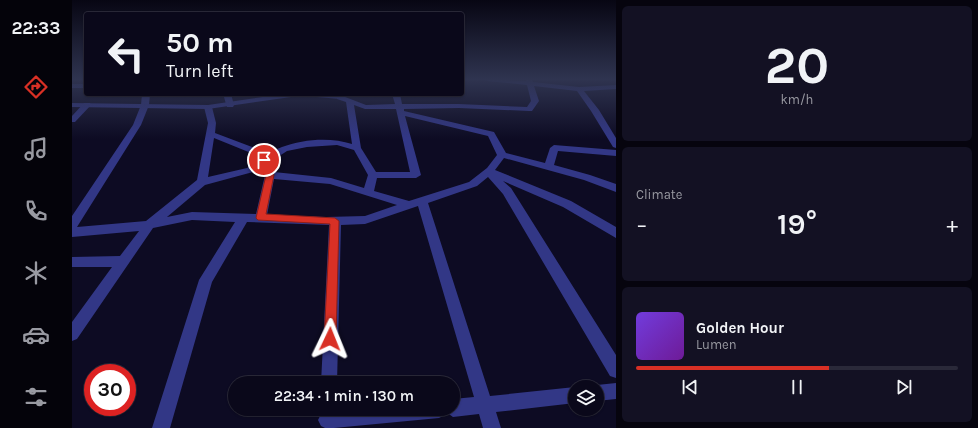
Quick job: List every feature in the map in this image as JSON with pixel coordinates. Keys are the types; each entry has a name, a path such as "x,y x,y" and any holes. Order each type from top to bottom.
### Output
{"street":[{"path":"72,225 137,126 145,105 146,99"},
{"path":"228,99 230,104"},
{"path":"72,105 145,105 183,108 208,107 258,99"},
{"path":"346,99 365,107 400,110 459,106 529,109 535,101 534,99"},
{"path":"374,175 416,175 397,99"},
{"path":"586,99 595,110 616,145"},
{"path":"350,101 357,148 374,175"},
{"path":"72,120 87,105"},
{"path":"202,182 212,123 208,107"},
{"path":"400,110 491,134 502,155 587,177 616,188"},
{"path":"211,134 254,151 264,160 270,175 261,218"},
{"path":"72,334 150,224 202,182 250,170 284,149 307,144 338,142 357,148"},
{"path":"548,166 554,148 616,153"},
{"path":"72,232 150,224 192,216 335,221 365,220 473,184 488,171 502,155"},
{"path":"488,171 567,204 616,233"},
{"path":"488,171 507,191 616,370"},
{"path":"270,175 331,181 408,205"},
{"path":"368,192 374,175"},
{"path":"422,201 492,428"},
{"path":"162,428 206,280 244,217"},
{"path":"329,376 335,221"},
{"path":"72,262 124,261"},
{"path":"604,392 616,391"},
{"path":"460,407 568,396"},
{"path":"327,419 360,416"}],"route":[{"path":"264,160 270,175 261,218 335,221 330,339"}]}
